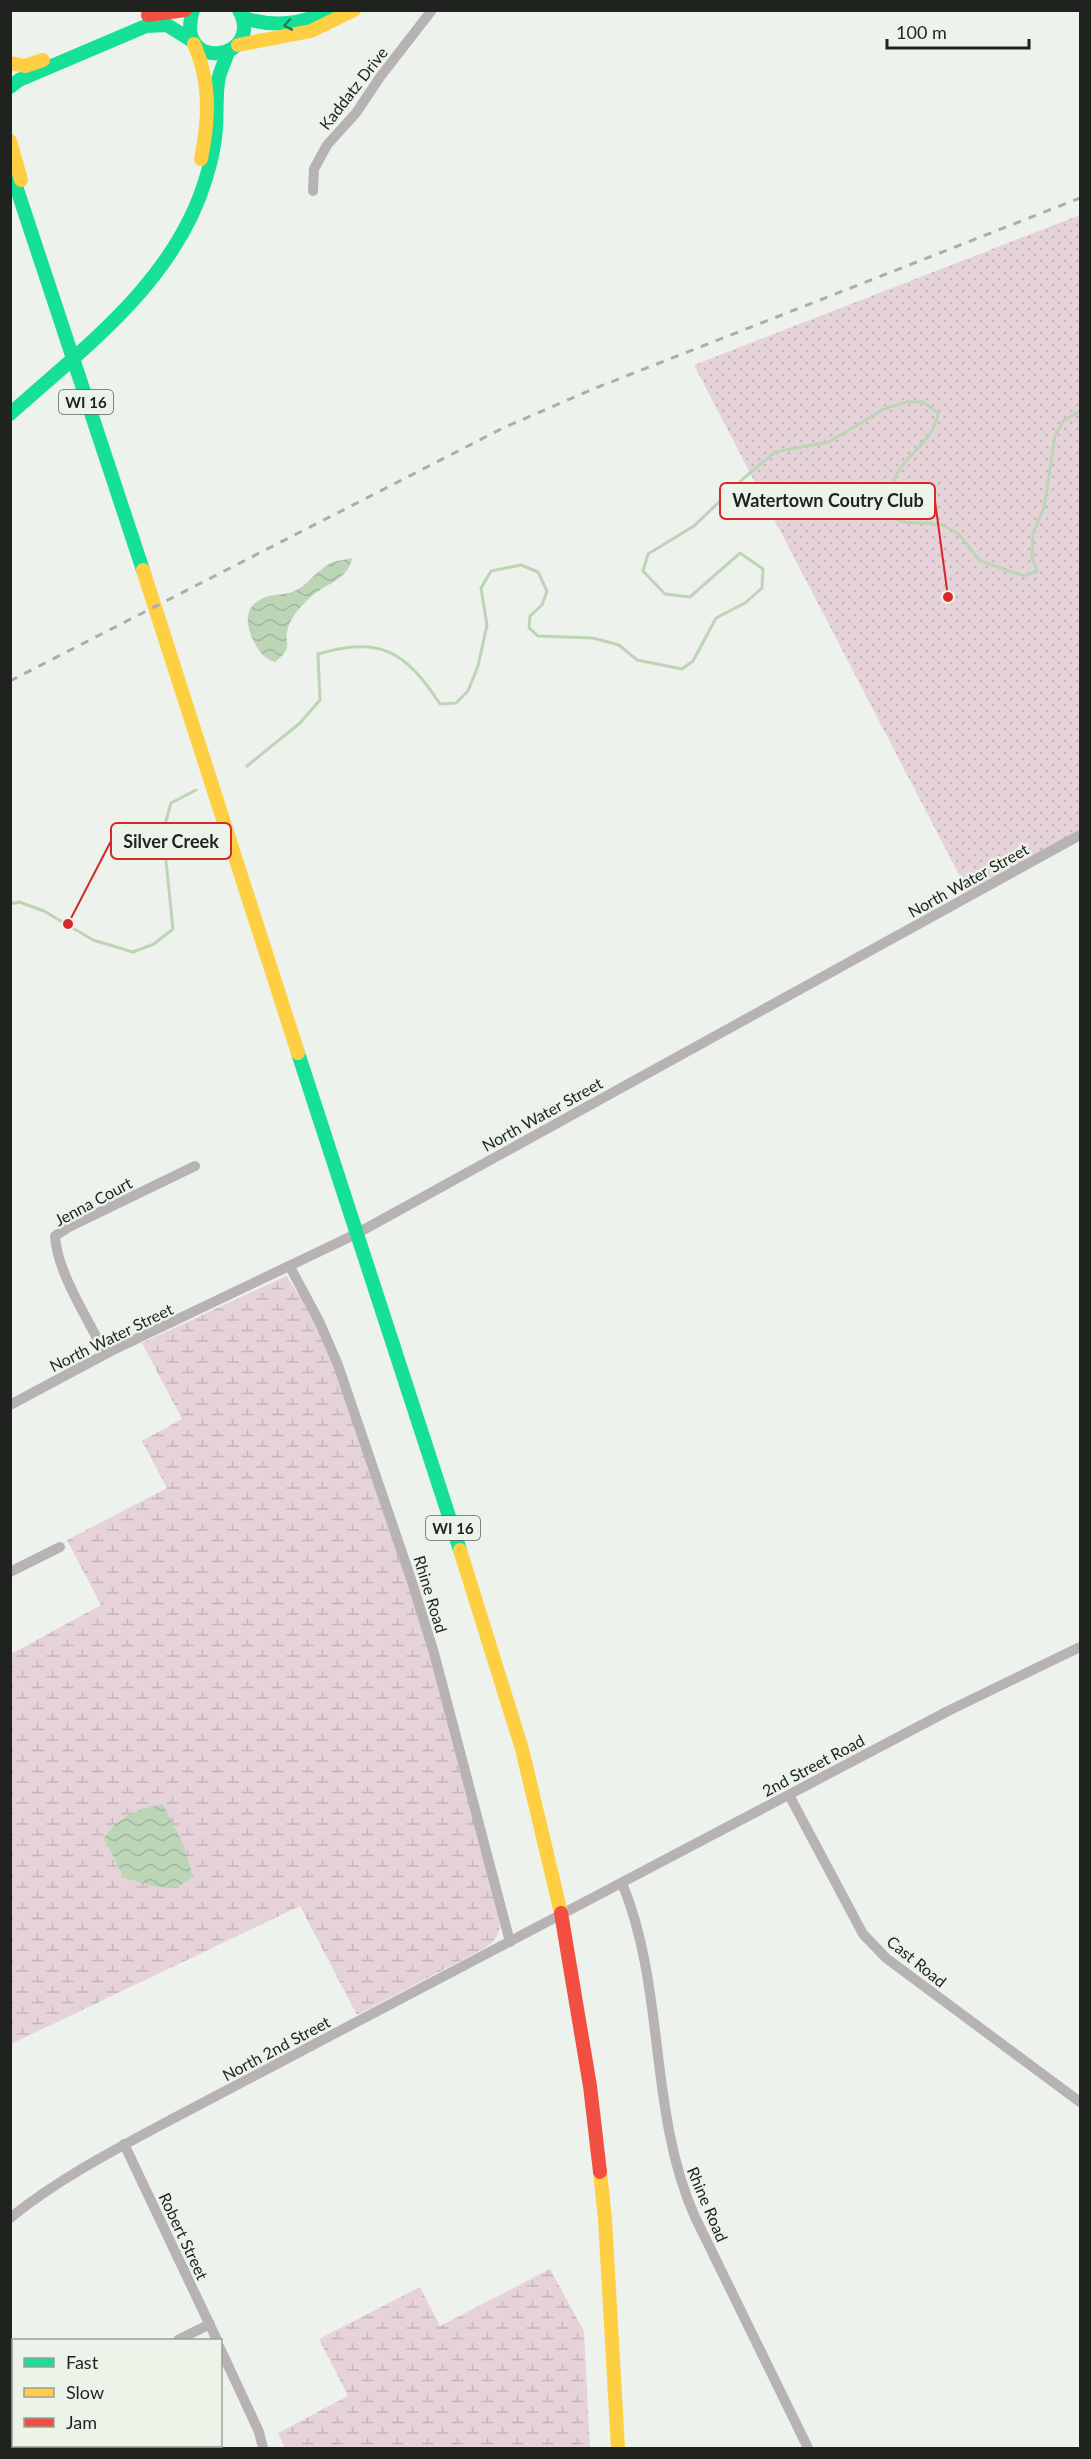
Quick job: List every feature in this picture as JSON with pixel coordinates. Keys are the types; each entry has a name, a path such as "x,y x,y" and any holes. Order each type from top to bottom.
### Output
{"main road":[{"path":"10,63 25,66 35,64 127,21 185,10"},
{"path":"182,229 184,212 193,190 202,153 208,111 205,70 188,26 193,10"},
{"path":"242,14 262,25 281,27 331,10"},
{"path":"10,87 19,80 146,26 167,25 210,54 311,32 354,10"},
{"path":"10,414 118,318 150,283 191,216 206,178 216,130 218,81 244,29 242,14"},
{"name":"WI 16","path":"10,141 25,195 30,225"},
{"name":"WI 16","path":"10,168 165,634 356,1234 504,1686 543,1830 561,1914 590,2086 605,2219 618,2448"},
{"path":"10,405 52,377"}],"street":[{"name":"Kaddatz Drive","path":"313,191 314,169 327,146 356,113 380,77 432,10"},
{"name":"North Water Street","path":"10,1405 105,1354 356,1234 1080,835"},
{"name":"Jenna Court","path":"105,1354 63,1270 56,1247 56,1236 69,1227 195,1166"},
{"name":"Rhine Road","path":"290,1267 319,1321 338,1365 412,1582 434,1653 510,1942"},
{"path":"10,1572 60,1547"},
{"name":"2nd Street Road","path":"561,1914 957,1707 1080,1647"},
{"name":"Cast Road","path":"789,1795 863,1934 886,1958 1080,2102"},
{"name":"Rhine Road","path":"622,1883 638,1927 670,2134 682,2187 808,2448"},
{"name":"North 2nd Street","path":"10,2218 51,2187 124,2144 561,1914"},
{"name":"Robert Street","path":"124,2144 217,2339"},
{"path":"180,2339 210,2324"},
{"path":"222,2352 259,2432 263,2448"}],"green space":[{"path":"1080,215 1080,830 968,892 694,365"},
{"path":"286,1276 309,1309 334,1361 438,1677 500,1924 497,1936 483,1949 357,2015 300,1906 11,2044 11,1654 101,1605 67,1540 167,1488 142,1441 182,1419 142,1343"},
{"path":"550,2269 584,2331 590,2448 285,2448 278,2433 348,2396 319,2339 420,2287 440,2326"}],"water":[{"path":"352,558 344,574 311,597 294,615 287,631 287,648 282,656 275,662 259,651 248,626 249,613 255,603 269,596 292,592 335,561"},
{"path":"163,1804 184,1846 193,1877 175,1887 159,1888 124,1878 104,1838 123,1819 145,1808"}],"waterway":[{"path":"247,766 300,723 320,700 318,654 359,647 390,652 415,671 440,704 456,703 468,691 478,666 487,625 481,588 491,571 521,565 538,572 547,591 542,605 530,616 529,628 538,636 593,638 619,645 637,660 682,669 693,661 716,618 745,603 762,588 763,569 740,553 690,597 665,594 643,571 648,554 694,526 775,452 829,442 884,409 907,402 923,402 938,413 933,429 901,467 893,481 887,497 893,516 901,522 940,524 958,533 980,561 1024,576 1037,571 1032,557 1033,533 1044,508 1055,436 1063,421 1080,411"},
{"path":"10,904 19,902 44,911 93,940 133,952 154,944 173,929 163,832 171,803 196,790"}],"railway":[{"path":"10,681 503,428 593,389 1080,198"}],"traffic: fast":[{"path":"193,10 190,31 196,44 206,52 219,53 231,49 240,40 244,27 239,10"},
{"path":"244,18 278,24 309,19 331,10"},
{"path":"10,87 19,80 146,26 167,25 191,40"},
{"path":"10,414 125,309 151,280 173,248 192,215 208,172 213,153 219,78 228,52"},
{"path":"10,168 143,570"},
{"path":"298,1053 460,1550"}],"traffic: slow":[{"path":"238,45 311,31 354,10"},
{"path":"194,44 200,58 207,101 206,130 201,159"},
{"path":"10,63 25,66 43,60"},
{"path":"10,141 21,180"},
{"path":"143,570 298,1053"},
{"path":"460,1550 522,1749 561,1913"},
{"path":"600,2172 605,2219 618,2448"}],"traffic: jam":[{"path":"148,15 185,10"},
{"path":"561,1913 590,2086 600,2172"}],"place":[{"name":"Watertown Coutry Club","path":"948,597"},
{"name":"Silver Creek","path":"68,924"}]}
